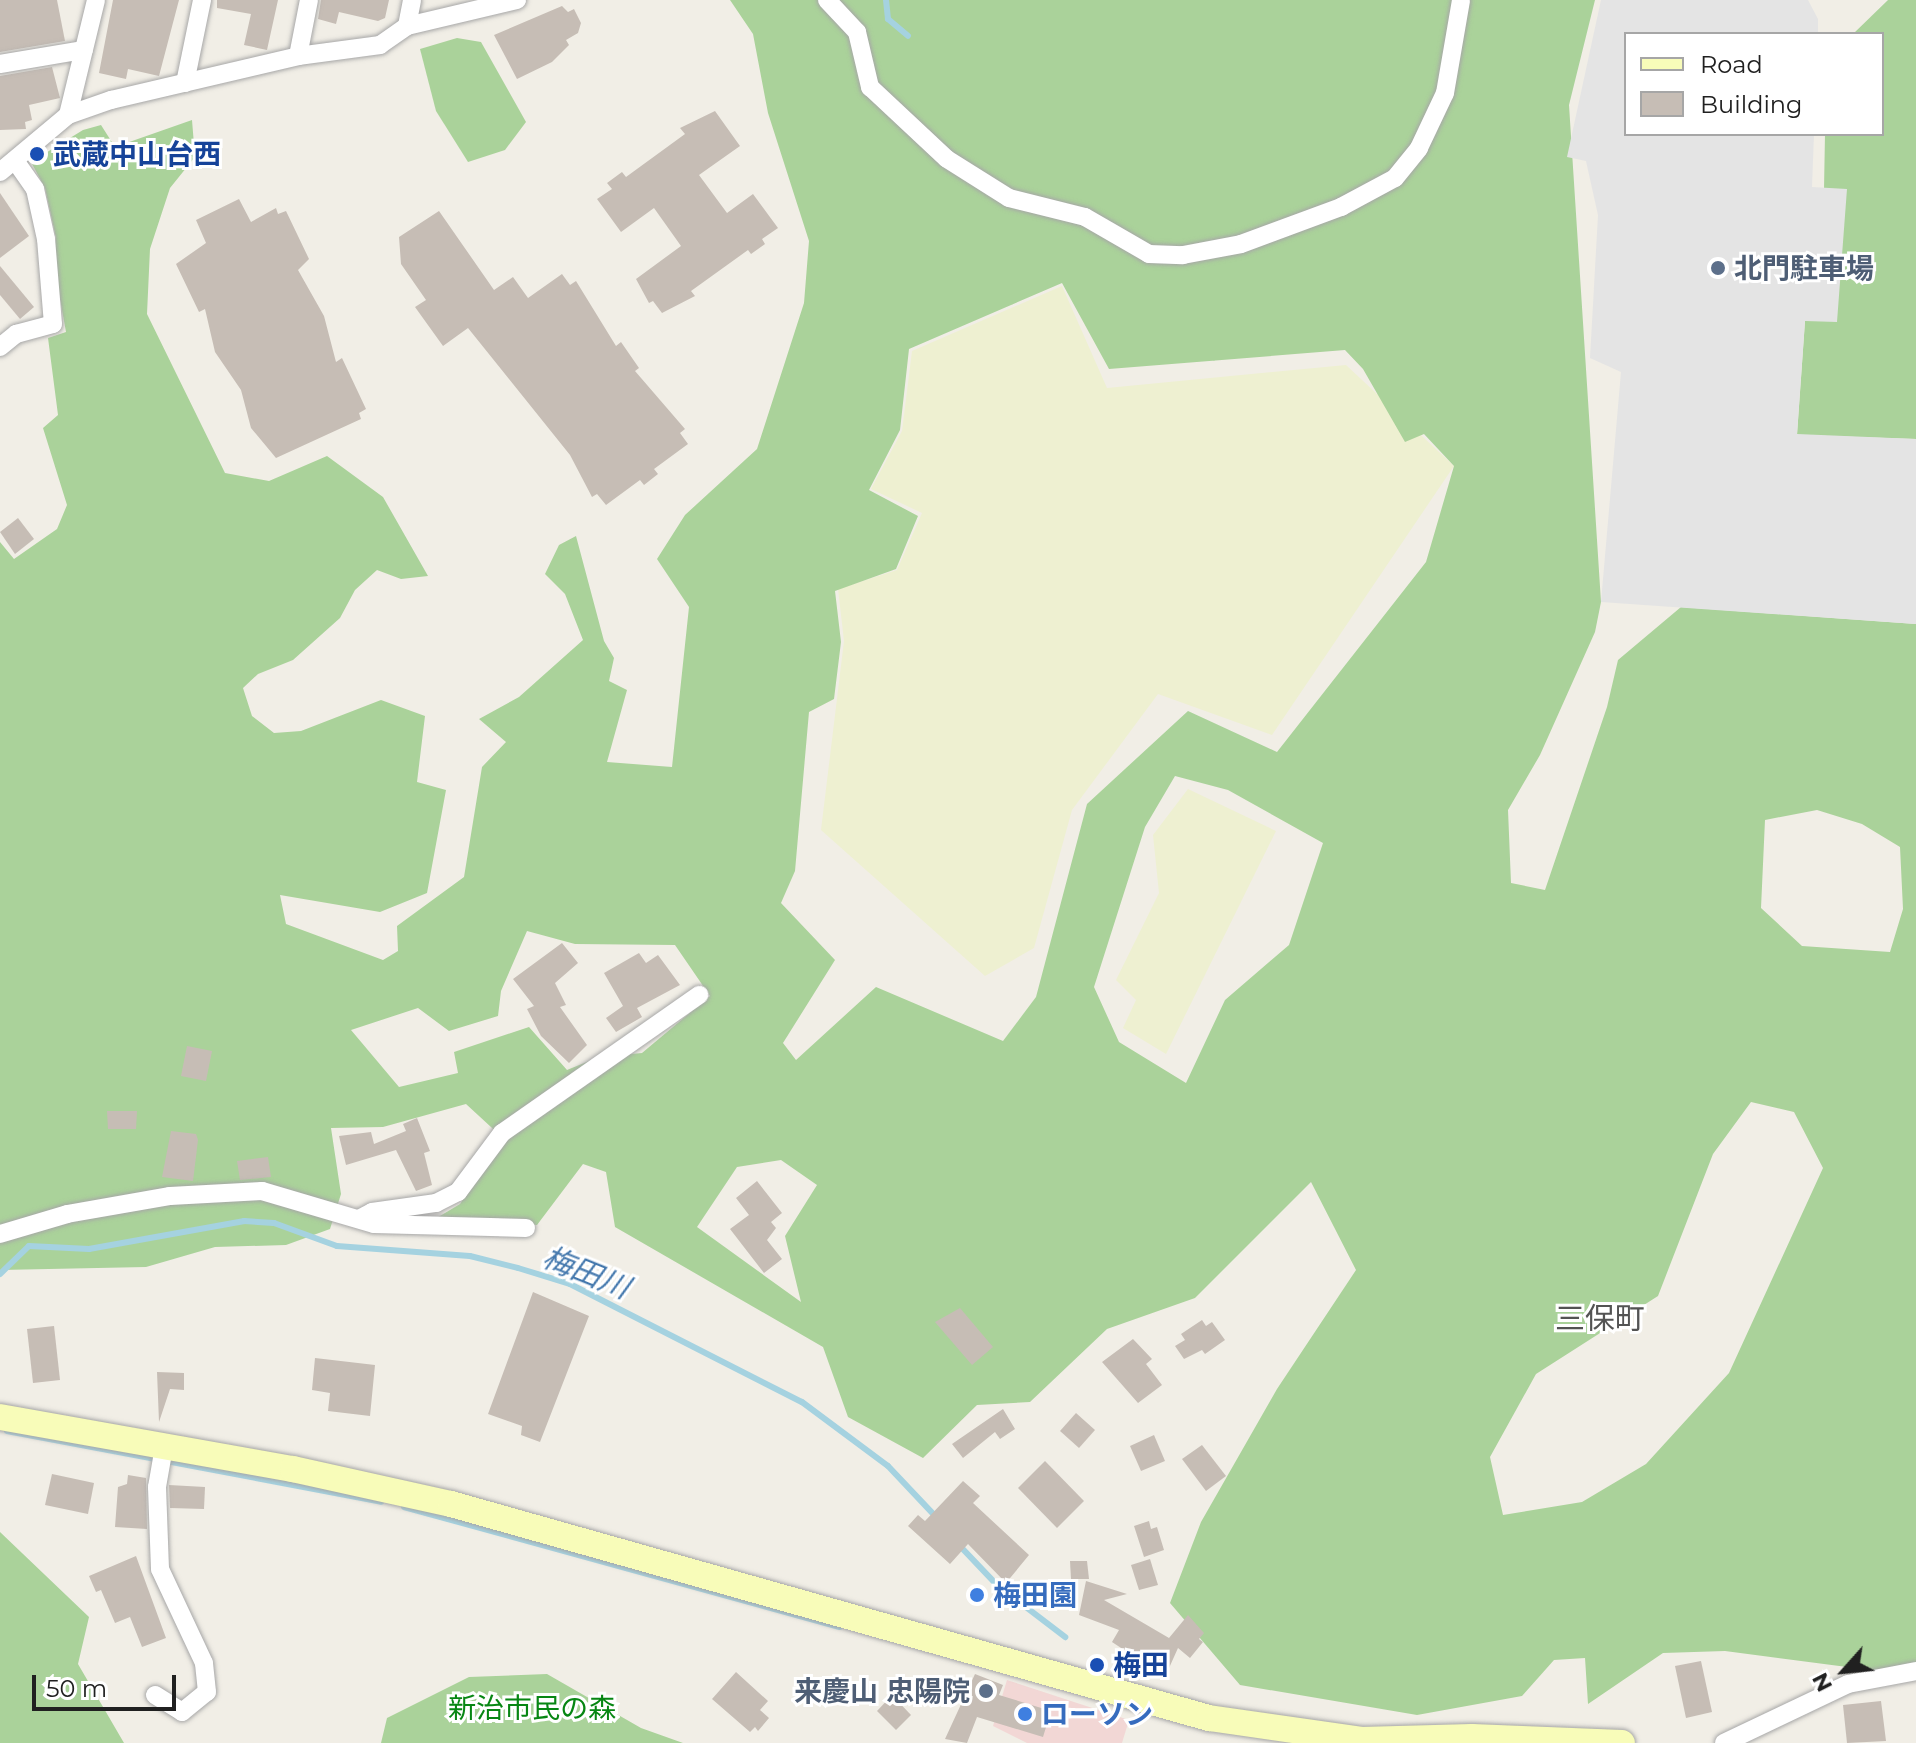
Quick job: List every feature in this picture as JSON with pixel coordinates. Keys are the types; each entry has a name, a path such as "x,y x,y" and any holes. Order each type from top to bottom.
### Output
{"street":[{"path":"68,115 96,0"},
{"path":"185,83 202,0"},
{"path":"298,56 309,0"},
{"path":"407,26 412,0"},
{"path":"0,172 68,115 298,56 380,45 407,26 517,0"},
{"path":"827,0 857,32 870,87 947,159 1009,198 1085,217 1149,254 1183,255 1241,244 1341,207 1395,178 1419,148 1445,93 1461,0"},
{"path":"0,64 84,50"},
{"path":"0,347 16,334 53,324 38,201 15,160"},
{"path":"359,1219 372,1212 436,1203 458,1192 502,1133 699,995"},
{"path":"0,1234 67,1214 170,1196 262,1191 374,1224 526,1228"},
{"path":"0,1417 162,1458 451,1504 1209,1718 1361,1741 1472,1737 1622,1743"},
{"path":"155,1695 182,1712 207,1692 204,1663 160,1569 162,1458"},
{"path":"1724,1743 1848,1684 1916,1671"}],"shaded area":[{"name":"北門駐車場","path":"1601,0 1808,0 1818,19 1818,32 1624,32 1624,136 1814,136 1812,187 1847,189 1837,322 1805,321 1797,434 1916,439 1916,624 1601,602 1621,372 1590,358 1598,215 1586,161 1567,157"},
{"path":"1007,1680 1129,1720 1122,1743 1027,1743 993,1726"}],"green space":[{"path":"730,0 1595,0 1569,105 1601,602 1595,632 1540,755 1508,810 1511,883 1545,890 1607,707 1618,660 1681,607 1916,624 1916,1676 1725,1651 1663,1653 1588,1704 1585,1658 1554,1660 1522,1696 1417,1715 1240,1685 1170,1603 1201,1522 1277,1389 1356,1270 1311,1182 1195,1298 1107,1329 1030,1402 977,1405 923,1458 848,1417 823,1347 615,1227 606,1172 583,1164 537,1225 435,1219 460,1204 504,1139 466,1104 383,1127 331,1128 341,1194 330,1229 286,1245 215,1247 146,1267 0,1270 0,542 14,559 57,529 67,505 43,428 58,415 48,338 66,332 52,254 56,238 45,188 31,162 83,130 101,125 115,147 192,120 195,157 170,188 150,249 147,314 225,473 269,481 327,456 383,497 428,576 401,579 377,570 355,590 340,618 293,660 258,674 243,688 252,716 274,733 301,731 381,700 425,716 417,782 446,790 427,893 380,912 280,895 286,924 383,960 398,951 397,926 464,877 482,767 506,742 479,719 519,697 583,640 565,594 545,574 559,545 576,536 604,641 614,658 609,681 627,690 607,762 672,767 689,607 657,559 685,515 757,449 804,303 809,241 768,113 753,34","holes":["1062,283 1109,369 1345,350 1363,369 1405,442 1424,434 1454,466 1426,562 1277,752 1188,711 1087,804 1036,997 1003,1041 876,987 796,1060 783,1043 835,960 781,903 795,871 809,712 834,699 841,642 835,591 896,569 918,516 869,490 900,430 909,349","1175,776 1228,790 1323,843 1289,945 1225,1000 1186,1083 1119,1042 1094,987 1145,827","1817,810 1862,824 1900,847 1903,909 1890,952 1802,946 1761,908 1765,820","527,931 575,944 675,945 710,996 642,1053 599,1057 567,1070 529,1027 454,1052 458,1073 399,1087 351,1030 418,1008 449,1031 498,1016 501,991","1751,1102 1794,1112 1823,1168 1729,1373 1646,1464 1582,1502 1503,1515 1490,1457 1536,1374 1658,1296 1713,1154","781,1160 817,1185 785,1236 801,1302 697,1227 737,1167"]},
{"path":"1888,0 1916,0 1916,439 1797,435 1805,321 1837,321 1824,189 1825,136 1884,136 1884,32 1855,32"},
{"path":"457,38 481,42 526,122 505,150 468,162 436,111 420,49"},
{"path":"1062,286 1107,388 1346,365 1454,466 1272,735 1158,694 1072,810 1034,948 985,976 821,830 844,641 838,589 897,570 922,513 871,489 902,431 912,351"},
{"path":"1188,789 1276,831 1166,1054 1123,1028 1136,1000 1116,980 1159,893 1153,835"},
{"path":"0,1532 89,1617 78,1664 124,1743 0,1743"},
{"name":"新治市民の森","path":"547,1674 641,1728 683,1743 381,1743 387,1718 469,1677"}],"building":[{"path":"0,0 57,0 65,41 0,52"},
{"path":"113,0 179,0 159,76 128,69 126,79 99,73"},
{"path":"217,0 278,0 267,50 244,45 251,14 217,8"},
{"path":"321,0 389,0 385,18 378,21 339,12 336,24 318,19"},
{"path":"562,6 568,12 574,9 581,23 578,33 566,40 569,45 552,62 517,79 494,35"},
{"path":"52,67 60,98 29,105 32,120 25,122 26,129 0,130 0,76"},
{"path":"715,111 740,146 699,175 727,213 753,194 778,228 762,239 765,244 751,254 748,250 691,291 695,296 662,313 653,301 649,303 636,279 681,246 654,208 621,232 597,199 612,189 607,183 622,172 626,177 685,134 680,128"},
{"path":"0,193 29,236 0,258"},
{"path":"239,199 251,222 276,208 278,214 286,211 309,259 298,270 324,316 336,362 342,358 366,409 359,413 361,419 276,458 251,428 241,390 215,352 205,309 199,312 176,264 206,243 196,220"},
{"path":"439,211 494,290 513,277 528,298 562,274 570,285 576,281 616,346 621,342 639,368 635,371 685,429 680,433 688,444 654,469 658,474 644,485 640,480 606,505 597,494 592,497 570,455 468,328 443,346 415,307 426,300 401,264 399,237"},
{"path":"0,266 34,307 20,319 0,295"},
{"path":"18,518 34,539 15,554 0,532"},
{"path":"562,943 578,963 555,983 566,1005 560,1007 587,1045 569,1063 541,1036 527,1009 534,1006 513,979"},
{"path":"639,953 646,963 658,955 680,985 637,1008 642,1017 616,1032 606,1018 623,1006 604,973"},
{"path":"187,1046 212,1051 206,1081 181,1076"},
{"path":"107,1111 137,1111 136,1129 108,1129"},
{"path":"417,1118 430,1151 424,1153 432,1185 416,1191 396,1150 346,1165 339,1136 371,1132 374,1144 406,1131 403,1124"},
{"path":"171,1131 196,1134 193,1181 162,1177"},
{"path":"268,1157 271,1177 240,1180 237,1161"},
{"path":"757,1181 782,1213 771,1222 776,1228 767,1240 782,1259 764,1273 730,1229 749,1215 736,1198"},
{"path":"533,1292 589,1316 540,1442 521,1435 522,1426 488,1414"},
{"path":"960,1308 993,1347 972,1365 935,1322"},
{"path":"1202,1320 1206,1326 1212,1322 1225,1340 1205,1354 1202,1350 1184,1359 1175,1346 1185,1340 1181,1334"},
{"path":"54,1326 60,1380 33,1383 27,1329"},
{"path":"1133,1339 1152,1359 1146,1364 1162,1385 1138,1403 1102,1362"},
{"path":"315,1358 375,1365 370,1416 328,1411 330,1393 312,1390"},
{"path":"157,1372 184,1373 184,1390 170,1389 159,1422"},
{"path":"1003,1409 1015,1429 1000,1439 995,1432 963,1458 952,1444"},
{"path":"1076,1413 1095,1430 1079,1448 1060,1431"},
{"path":"1154,1435 1165,1461 1141,1471 1130,1446"},
{"path":"1202,1445 1226,1476 1206,1491 1182,1459"},
{"path":"1045,1461 1084,1501 1057,1528 1018,1488"},
{"path":"52,1474 94,1483 88,1514 45,1505"},
{"path":"128,1475 146,1478 147,1529 115,1527 118,1487 127,1484"},
{"path":"963,1481 980,1496 973,1503 1029,1555 1006,1583 968,1544 950,1564 908,1526 918,1515 925,1521"},
{"path":"169,1485 205,1487 204,1509 170,1508"},
{"path":"1149,1521 1151,1529 1157,1527 1164,1550 1144,1557 1134,1526"},
{"path":"136,1556 166,1638 142,1647 130,1617 115,1623 101,1590 96,1592 89,1576"},
{"path":"1150,1559 1158,1585 1139,1590 1131,1565"},
{"path":"1070,1561 1087,1561 1089,1579 1071,1579"},
{"path":"1086,1581 1127,1594 1104,1600 1169,1638 1188,1615 1204,1633 1199,1639 1203,1642 1190,1658 1178,1648 1165,1677 1112,1642 1119,1630 1079,1615"},
{"path":"1701,1661 1712,1712 1686,1718 1675,1666"},
{"path":"736,1672 768,1701 760,1710 769,1718 758,1731 755,1727 750,1732 712,1699"},
{"path":"975,1674 1003,1685 999,1695 1051,1711 1043,1737 977,1717 967,1743 945,1739"},
{"path":"892,1695 911,1715 896,1730 877,1711"},
{"path":"1881,1701 1886,1741 1847,1743 1843,1705"}],"waterway":[{"path":"886,0 888,19 908,36"},
{"name":"梅田川","path":"0,1274 29,1246 89,1249 244,1221 274,1223 337,1246 470,1256 518,1268 570,1284 802,1402 888,1466 937,1518"},
{"path":"7,1431 381,1502"},
{"path":"404,1507 840,1627"},
{"name":"梅田川","path":"959,1545 997,1585 1065,1637"}],"place":[{"name":"武蔵中山台西","path":"37,154"},
{"name":"北門駐車場","path":"1718,268"},
{"name":"梅田園","path":"977,1595"},
{"name":"梅田","path":"1097,1665"},
{"name":"来慶山 忠陽院","path":"986,1691"},
{"name":"ローソン","path":"1025,1714"}],"district":[{"name":"三保町","path":"1600,1319"}]}
